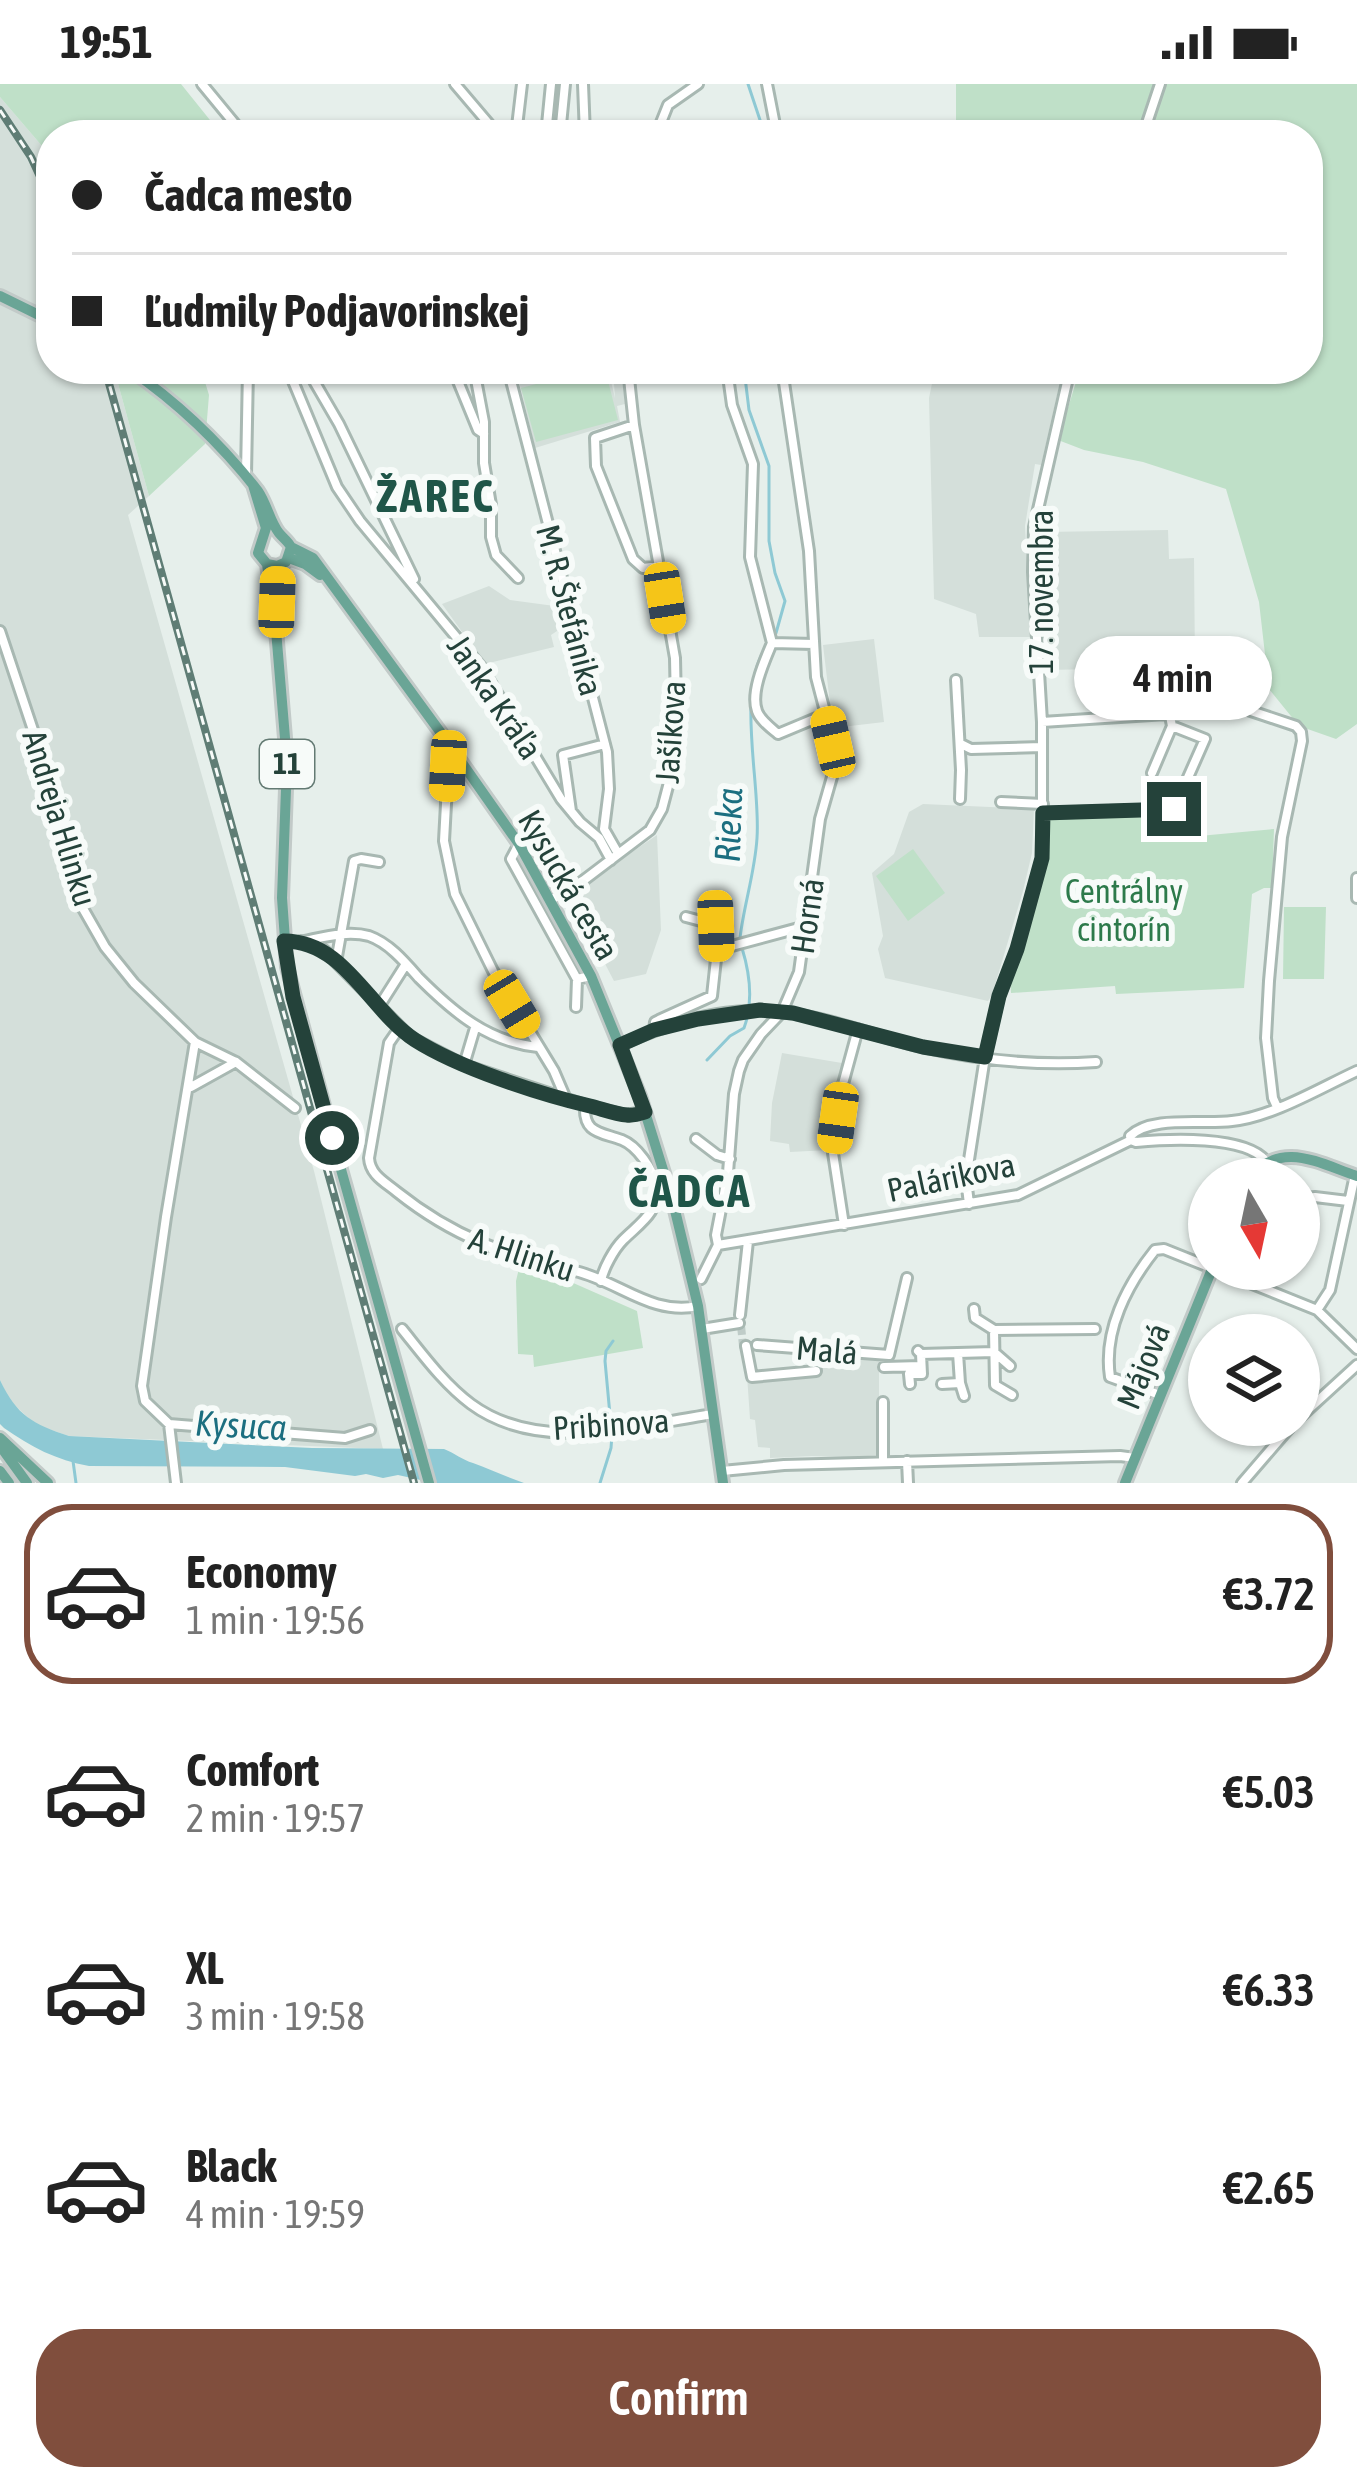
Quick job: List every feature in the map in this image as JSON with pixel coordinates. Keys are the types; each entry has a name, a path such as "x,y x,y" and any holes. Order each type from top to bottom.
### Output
{"main road":[{"path":"0,296 36,314"},
{"name":"Kysucká cesta","path":"149,384 186,414 249,480 267,506 273,534"},
{"name":"Kysucká cesta","path":"273,534 287,538 288,557 313,558 441,733 519,844 591,976 645,1112 674,1202 698,1306 723,1477"},
{"name":"Kysucká cesta","path":"267,565 258,548 273,534"},
{"path":"267,565 288,557"},
{"name":"11","path":"276,630 278,574 288,557"},
{"name":"11","path":"267,565 286,762 282,898 293,997 430,1483"},
{"name":"Palárikova","path":"1320,1166 1356,1176"},
{"name":"Májová","path":"1125,1483 1203,1290"},
{"path":"0,1442 28,1483"},
{"path":"0,1442 48,1483"},
{"path":"0,1471 9,1483"}],"street":[{"path":"202,84 232,120"},
{"path":"455,84 486,120"},
{"path":"518,120 522,84"},
{"path":"547,120 550,84"},
{"path":"561,120 565,84"},
{"path":"583,84 584,120"},
{"path":"662,120 668,105 698,84"},
{"path":"767,84 774,120"},
{"path":"1148,120 1160,84"},
{"path":"248,384 249,480"},
{"name":"Janka Kráľa","path":"294,384 337,487 482,668 571,812 599,838 611,860"},
{"name":"Janka Kráľa","path":"315,384 420,591"},
{"path":"460,384 478,430 484,434"},
{"path":"476,384 491,505 490,537 496,555 518,578"},
{"name":"M. R. Štefánika","path":"512,384 605,744 610,789 604,829 616,850"},
{"name":"Jašíkova","path":"551,900 650,830 670,783 675,658 630,384"},
{"path":"729,384 753,464 750,557 772,643 756,694 757,710 778,734 826,714"},
{"name":"Horná","path":"717,1240 734,1094 743,1060 782,1012 799,972 820,818 834,770 833,742 817,676 809,551 784,384"},
{"name":"17. novembra","path":"969,1204 967,1179 985,1057 1042,858 1034,527 1067,384"},
{"path":"634,425 595,438 596,466 633,559 664,587"},
{"path":"228,456 247,440"},
{"path":"644,568 660,566"},
{"name":"Andreja Hlinku","path":"0,632 38,746 81,905 104,947 195,1042 236,1062 295,1108"},
{"path":"772,643 814,644"},
{"path":"956,680 960,799"},
{"path":"1042,722 1171,721 1245,710 1301,732 1282,837 1268,1006 1267,1052 1276,1107"},
{"path":"1152,773 1171,721"},
{"path":"1001,802 1043,809 1174,809 1205,739 1171,721"},
{"path":"960,743 971,749 1042,747"},
{"path":"571,812 563,755 605,744"},
{"path":"448,766 444,841 455,894 566,1100"},
{"path":"519,844 511,859 577,979 576,1007"},
{"path":"337,962 353,861 380,862"},
{"path":"1357,878 1357,898"},
{"path":"654,1030 655,1022 712,996 716,926 686,917"},
{"path":"717,950 806,926"},
{"path":"284,941 367,936 387,946 475,1028 539,1048"},
{"path":"301,941 324,950 418,1042 464,1065 585,1105 626,1115 645,1112"},
{"path":"380,1005 406,964"},
{"path":"577,979 591,976"},
{"path":"620,1045 654,1030 760,1010 985,1057 1096,1062"},
{"name":"A. Hlinku","path":"400,1027 388,1043 369,1158 377,1176 424,1213 496,1250 577,1271 657,1307 682,1310 698,1306"},
{"path":"464,1065 475,1028"},
{"path":"844,1225 833,1153 843,1084 858,1029"},
{"path":"176,1483 169,1427 145,1401 142,1386 195,1042"},
{"path":"190,1087 236,1062"},
{"path":"1131,1140 1136,1130 1152,1124 1252,1117 1357,1071"},
{"path":"585,1105 590,1126 603,1136 628,1143 646,1164 656,1187 650,1216 619,1244 601,1281"},
{"path":"695,1139 730,1159"},
{"name":"Palárikova","path":"717,1240 748,1241 1018,1195 1131,1140 1193,1140 1240,1147 1263,1158"},
{"path":"1317,1310 1330,1290 1356,1176"},
{"path":"1320,1198 1348,1202"},
{"path":"700,1279 717,1240"},
{"path":"702,1329 740,1319 748,1241"},
{"path":"1160,1395 1110,1377 1111,1335 1132,1279 1155,1250 1188,1258"},
{"name":"Malá","path":"758,1345 890,1355 908,1277"},
{"path":"1267,1290 1317,1310 1357,1349"},
{"path":"974,1309 975,1318 994,1330 1026,1334 1095,1329"},
{"name":"Pribinova","path":"403,1329 459,1394 494,1418 516,1426 613,1430 714,1414"},
{"path":"994,1330 995,1385 1012,1395"},
{"path":"746,1346 752,1377 816,1371"},
{"path":"908,1378 922,1374 920,1353 994,1352 1010,1366"},
{"path":"958,1353 964,1396"},
{"path":"1320,1399 1357,1365"},
{"path":"884,1367 921,1366"},
{"path":"942,1384 960,1383"},
{"name":"Malá","path":"883,1402 883,1462"},
{"path":"169,1427 345,1438 370,1430"},
{"path":"1242,1483 1274,1446"},
{"path":"723,1477 750,1467 1135,1458"},
{"path":"907,1461 908,1483"}],"shaded area":[{"path":"0,97 36,139 36,384 118,384 149,496 128,515 314,1171 383,1449 69,1436 36,1425 9,1400 0,1380"},
{"path":"520,384 612,384 615,398 614,384 623,384 625,404 617,406 620,422 535,448"},
{"path":"932,384 1060,384 1041,465 1035,464 1025,526 1031,637 979,637 976,614 934,599"},
{"path":"1168,530 1169,559 1194,558 1195,667 1047,670 1045,532"},
{"path":"489,586 510,600 562,607 566,625 551,635 554,647 485,664 442,604"},
{"path":"874,639 884,722 833,728 823,645"},
{"path":"923,804 1034,809 1032,853 1023,891 988,1001 885,978 872,873 894,854 909,812"},
{"path":"657,835 661,930 646,974 614,981 569,895"},
{"path":"782,1053 842,1063 829,1150 790,1152 789,1144 770,1141"},
{"path":"818,1354 879,1356 879,1458 770,1458 770,1448 758,1447 755,1420 750,1419 747,1375 818,1369"}],"green space":[{"path":"0,84 181,84 210,120 36,120 36,139 0,97"},
{"path":"956,84 1357,84 1357,724 1336,739 1299,726 1269,689 1259,602 1226,489 1058,440 1075,384 1323,384 1323,120 956,120"},
{"path":"118,384 206,384 205,444 149,496"},
{"path":"609,384 618,420 536,442 521,388"},
{"name":"Centrálny cintorín","path":"1153,814 1156,840 1274,829 1272,888 1252,894 1244,988 1116,994 1115,986 1011,993 1010,978 1046,870 1048,816"},
{"path":"913,849 945,893 908,921 876,876"},
{"path":"1284,907 1326,907 1324,979 1283,979"},
{"path":"521,1260 637,1311 643,1348 534,1367 533,1355 518,1354 516,1281"}],"water":[{"path":"0,1380 27,1417 69,1436 444,1449 524,1483 434,1483 398,1475 383,1478 285,1467 89,1466 44,1452 4,1428 0,1424"}],"waterway":[{"name":"Rieka","path":"748,84 760,120"},
{"name":"Rieka","path":"746,384 749,410 769,466 769,541 785,601 776,633"},
{"name":"Rieka","path":"740,938 757,838 752,687 767,646"},
{"name":"Rieka","path":"707,1060 744,1028 750,988 742,948"},
{"name":"Rieka","path":"611,1426 605,1361 613,1341"},
{"name":"Rieka","path":"600,1483 612,1435"},
{"path":"73,1461 76,1483"}],"tunnel":[{"path":"740,1315 743,1346 757,1345"}],"railway":[{"path":"0,110 36,168"},
{"path":"109,384 414,1483"}],"district":[{"name":"ŽAREC","path":"436,496"},
{"name":"ČADCA","path":"690,1191"}],"route":[{"path":"332,1138 293,997 284,941 301,941 324,950 418,1042 464,1065 585,1105 632,1115 645,1112 620,1045 654,1030 736,1012 793,1013 923,1047 985,1057 999,996 1033,896 1042,858 1043,813 1174,809"}],"water label":[{"name":"Kysuca","path":"241,1425"}]}
